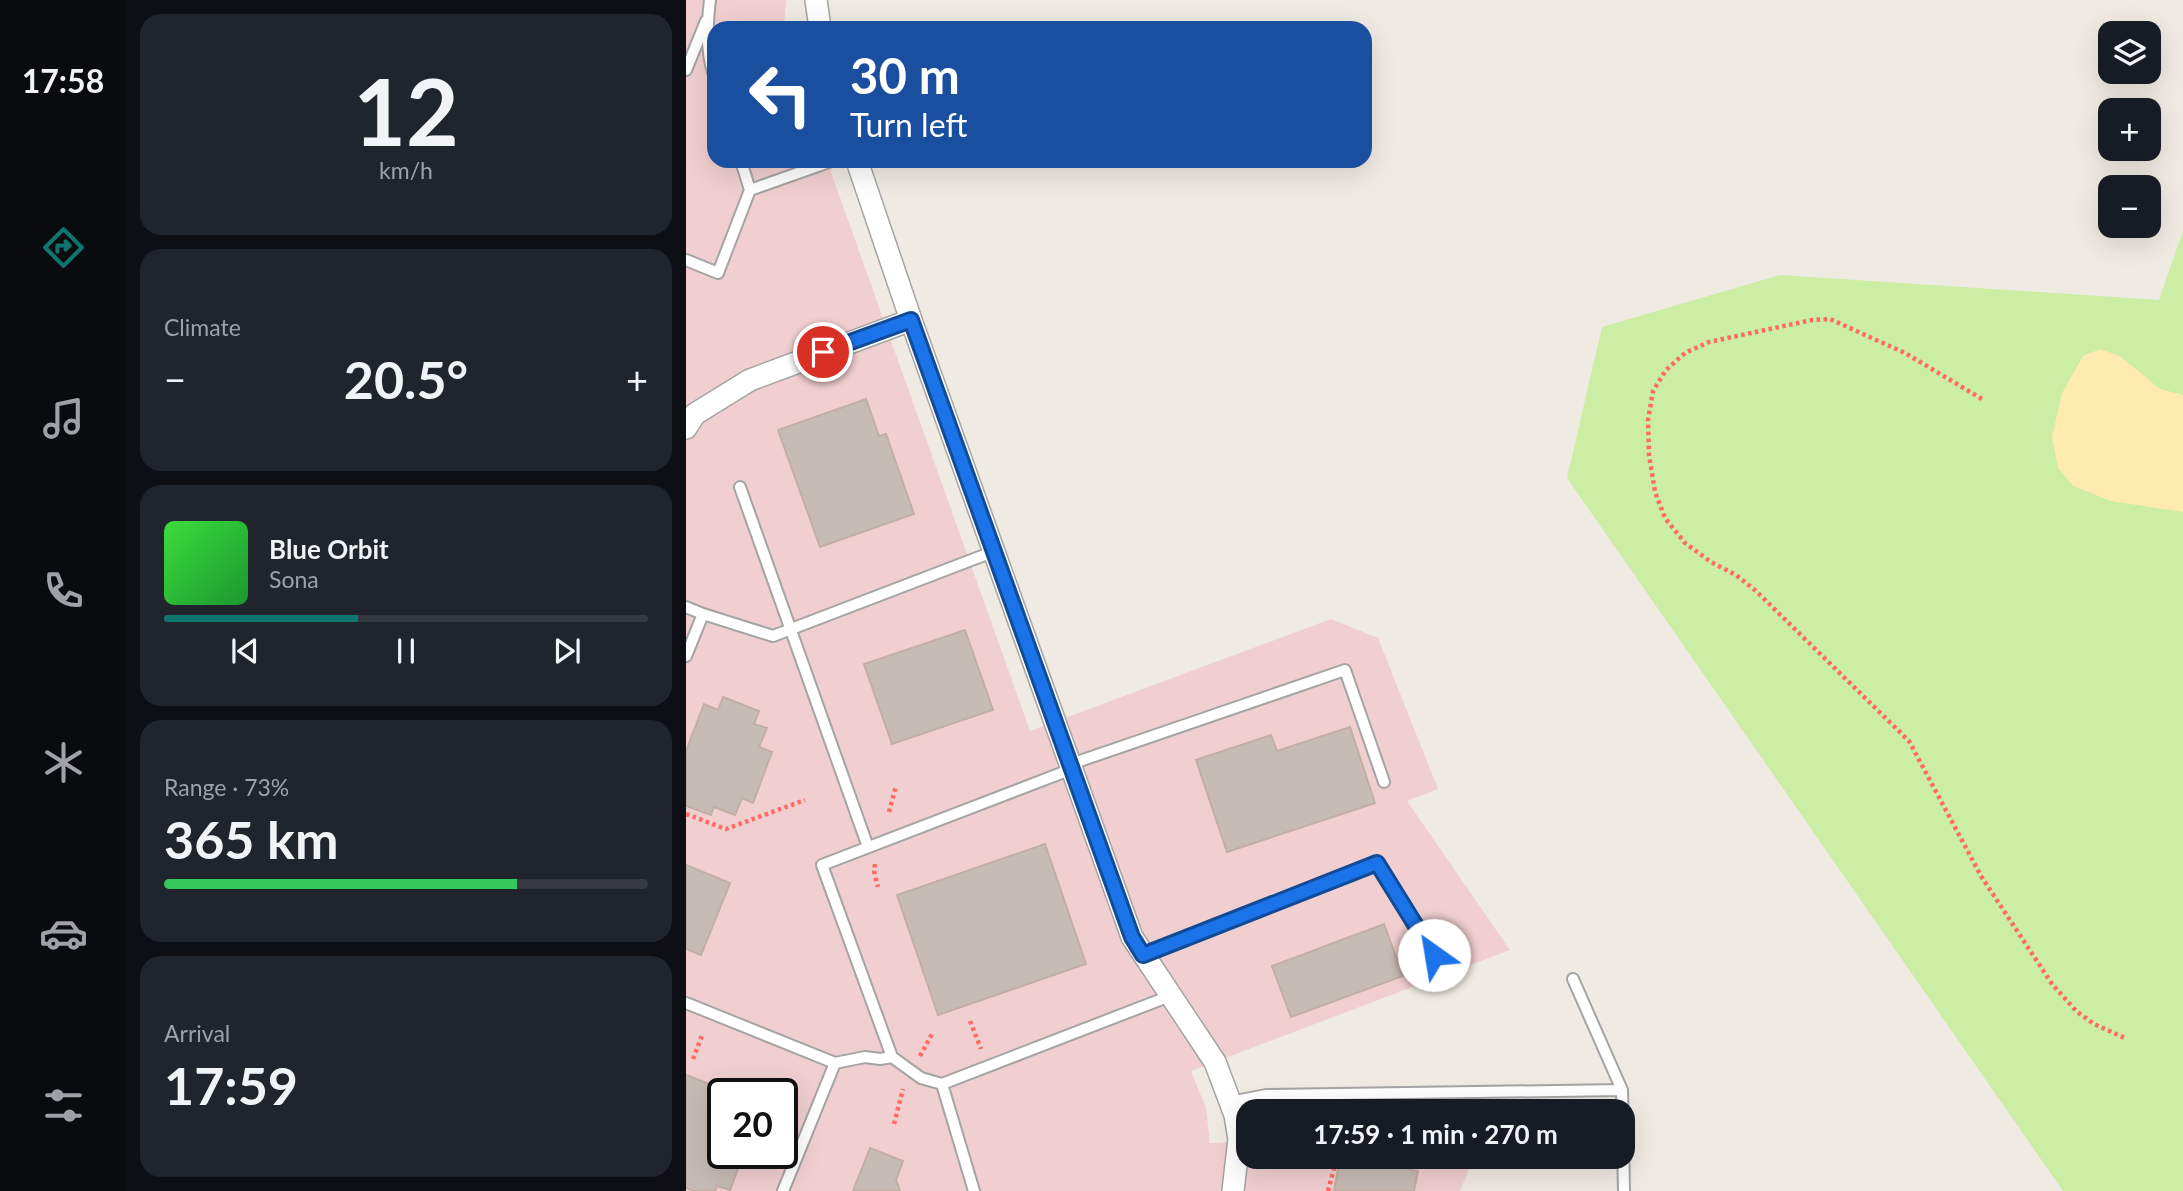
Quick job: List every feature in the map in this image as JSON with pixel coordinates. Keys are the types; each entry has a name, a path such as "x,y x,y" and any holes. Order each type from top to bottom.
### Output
{"street":[{"path":"816,0 819,21"},
{"path":"859,168 911,320 1132,937 1215,1062 1235,1115 1238,1139 1234,1191"},
{"path":"686,428 695,414 750,380 911,320"}],"lane":[{"path":"708,21 710,0"},
{"path":"686,70 708,16"},
{"path":"686,260 718,273 750,190 743,168"},
{"path":"750,190 812,168"},
{"path":"740,487 868,847"},
{"path":"686,607 773,636 995,551"},
{"path":"686,656 703,614"},
{"path":"1170,996 942,1084 921,1078 892,1057 822,864 1071,766 1345,670 1384,782"},
{"path":"1143,955 1377,863 1434,955"},
{"path":"1573,979 1622,1090 1624,1191"},
{"path":"686,1003 835,1063 865,1057 892,1057"},
{"path":"783,1191 835,1063"},
{"path":"942,1084 974,1191"},
{"path":"1230,1102 1266,1095 1622,1090"}],"path":[{"path":"1982,399 1905,353 1830,319 1812,320 1709,342 1685,353 1666,370 1653,391 1648,420 1654,492 1665,518 1685,543 1756,591 1909,741 1981,876 2052,984 2076,1011 2094,1024 2127,1038"},
{"path":"889,812 896,786"},
{"path":"686,814 726,829 804,800"},
{"path":"877,857 874,872 878,887"},
{"path":"970,1021 981,1048"},
{"path":"693,1059 704,1033"},
{"path":"919,1057 932,1034"},
{"path":"894,1124 903,1089"},
{"path":"1328,1191 1334,1169"}],"shaded area":[{"path":"686,0 786,0 784,21 707,21 707,168 829,168 1030,731 1331,619 1378,638 1438,789 1407,801 1510,950 1191,1071 1206,1108 1210,1143 1236,1142 1236,1169 1469,1169 1460,1191 686,1191"}],"green space":[{"path":"2183,231 2183,1191 2063,1191 1567,478 1602,327 1780,275 2159,300"}],"sand":[{"path":"2100,349 2120,356 2160,389 2183,395 2183,512 2111,501 2073,486 2058,468 2052,437 2062,393 2083,356"}],"building":[{"path":"866,399 879,436 886,434 914,514 820,547 778,430"},
{"path":"965,630 993,710 892,744 864,664"},
{"path":"723,697 759,711 754,724 767,728 759,747 772,752 753,803 742,798 735,815 714,807 711,815 686,806 686,751 704,704 718,710"},
{"path":"1350,727 1375,803 1227,852 1196,760 1271,735 1277,751"},
{"path":"1045,844 1086,964 938,1015 897,895"},
{"path":"686,865 730,883 701,955 686,949"},
{"path":"1384,924 1403,976 1291,1017 1272,966"},
{"path":"686,1075 707,1083 707,1169 738,1169 730,1190 717,1186 715,1191 686,1188"},
{"path":"870,1148 903,1161 896,1180 900,1191 853,1191"},
{"path":"1338,1169 1418,1171 1414,1191 1334,1191"}],"route":[{"path":"823,352 911,320 1132,937 1143,955 1377,863 1434,955"}]}
